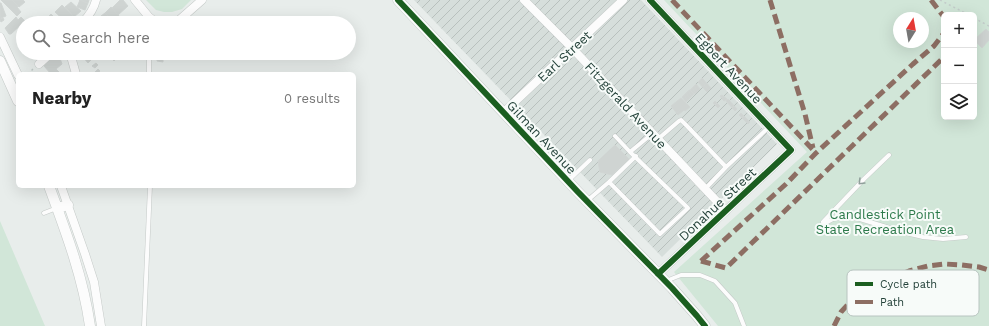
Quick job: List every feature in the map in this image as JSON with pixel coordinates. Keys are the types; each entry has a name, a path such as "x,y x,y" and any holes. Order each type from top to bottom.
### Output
{"street":[{"path":"89,16 94,8 96,0"},
{"path":"135,0 147,16"},
{"path":"184,16 202,0"},
{"name":"Gilman Avenue","path":"398,0 568,181 669,285 706,326"},
{"name":"Fitzgerald Avenue","path":"524,0 572,48 726,211"},
{"name":"Earl Street","path":"504,112 623,0"},
{"name":"Egbert Avenue","path":"650,0 791,150"},
{"path":"0,37 17,72"},
{"path":"39,64 43,60"},
{"path":"72,60 75,72"},
{"path":"0,61 14,82"},
{"name":"Donahue Street","path":"658,274 791,150"},
{"path":"51,188 80,274 88,309 90,326"},
{"path":"62,188 94,282 101,326"},
{"path":"58,208 68,205"}],"lane":[{"path":"149,60 149,72"},
{"path":"630,152 681,120 726,167"},
{"path":"705,188 769,127"},
{"path":"609,182 660,234 688,208 615,136"},
{"path":"889,155 849,194 820,226 833,219 852,217 923,237 943,239 966,237"},
{"path":"588,200 636,156"},
{"path":"568,181 590,160"},
{"path":"144,326 150,188"},
{"path":"44,213 58,208"},
{"path":"669,285 681,275 700,276 715,281 735,303 744,326"}],"path":[{"path":"940,0 963,12"},
{"path":"977,20 989,26"}],"shaded area":[{"path":"414,0 641,0 777,144 662,257"}],"green space":[{"path":"146,0 191,0 182,9 172,12 164,12 156,10"},
{"name":"Candlestick Point State Recreation Area","path":"664,0 989,0 989,326 718,326 674,272 807,152"},
{"path":"0,221 45,326 0,326"}],"building":[{"path":"1,0 12,0 21,12 17,16"},
{"path":"12,0 23,0 25,2 19,7"},
{"path":"79,0 89,0 88,3"},
{"path":"80,0 88,3 85,10 77,7"},
{"path":"120,0 123,0 128,6 118,15 112,8"},
{"path":"71,2 81,11 73,16 65,7"},
{"path":"0,3 6,16 1,18 4,20 1,22 0,20"},
{"path":"62,5 73,16 59,16 55,12"},
{"path":"111,7 119,16 108,16 105,13"},
{"path":"105,13 108,16 101,16"},
{"path":"16,17 16,29 9,34 5,28"},
{"path":"986,29 989,32 989,40 982,48 977,43 977,37"},
{"path":"50,60 61,60 62,64 56,69 59,72 49,72 44,66"},
{"path":"96,63 98,65 95,68 92,66"},
{"path":"702,78 711,88 709,90 700,80"},
{"path":"700,80 709,90 707,92 698,82"},
{"path":"696,84 700,89 698,91 694,86"},
{"path":"694,86 698,91 696,93 692,88"},
{"path":"692,88 696,93 694,94 690,90"},
{"path":"690,90 694,94 692,96 688,91"},
{"path":"688,91 692,96 690,98 686,93"},
{"path":"686,93 690,98 688,100 684,95"},
{"path":"684,95 688,100 686,102 682,97"},
{"path":"722,95 727,99 724,101 720,96"},
{"path":"681,98 690,107 678,115 671,106"},
{"path":"728,99 737,109 735,111 726,101"},
{"path":"715,101 720,106 718,108 713,103"},
{"path":"741,113 750,122 748,124 739,115"},
{"path":"615,145 629,159 612,175 600,172 598,161"}],"marked path":[{"path":"672,0 816,153"},
{"path":"770,0 805,114 813,148"},
{"path":"931,0 941,13"},
{"path":"701,261 786,184 816,153 934,46 941,37"},
{"path":"701,261 726,268 941,60"},
{"path":"913,270 945,264 979,267 989,270"},
{"path":"834,326 841,312 847,305"}],"cycle path":[{"path":"398,0 578,192 672,288 705,326"},
{"path":"650,0 791,150 658,274"}]}
